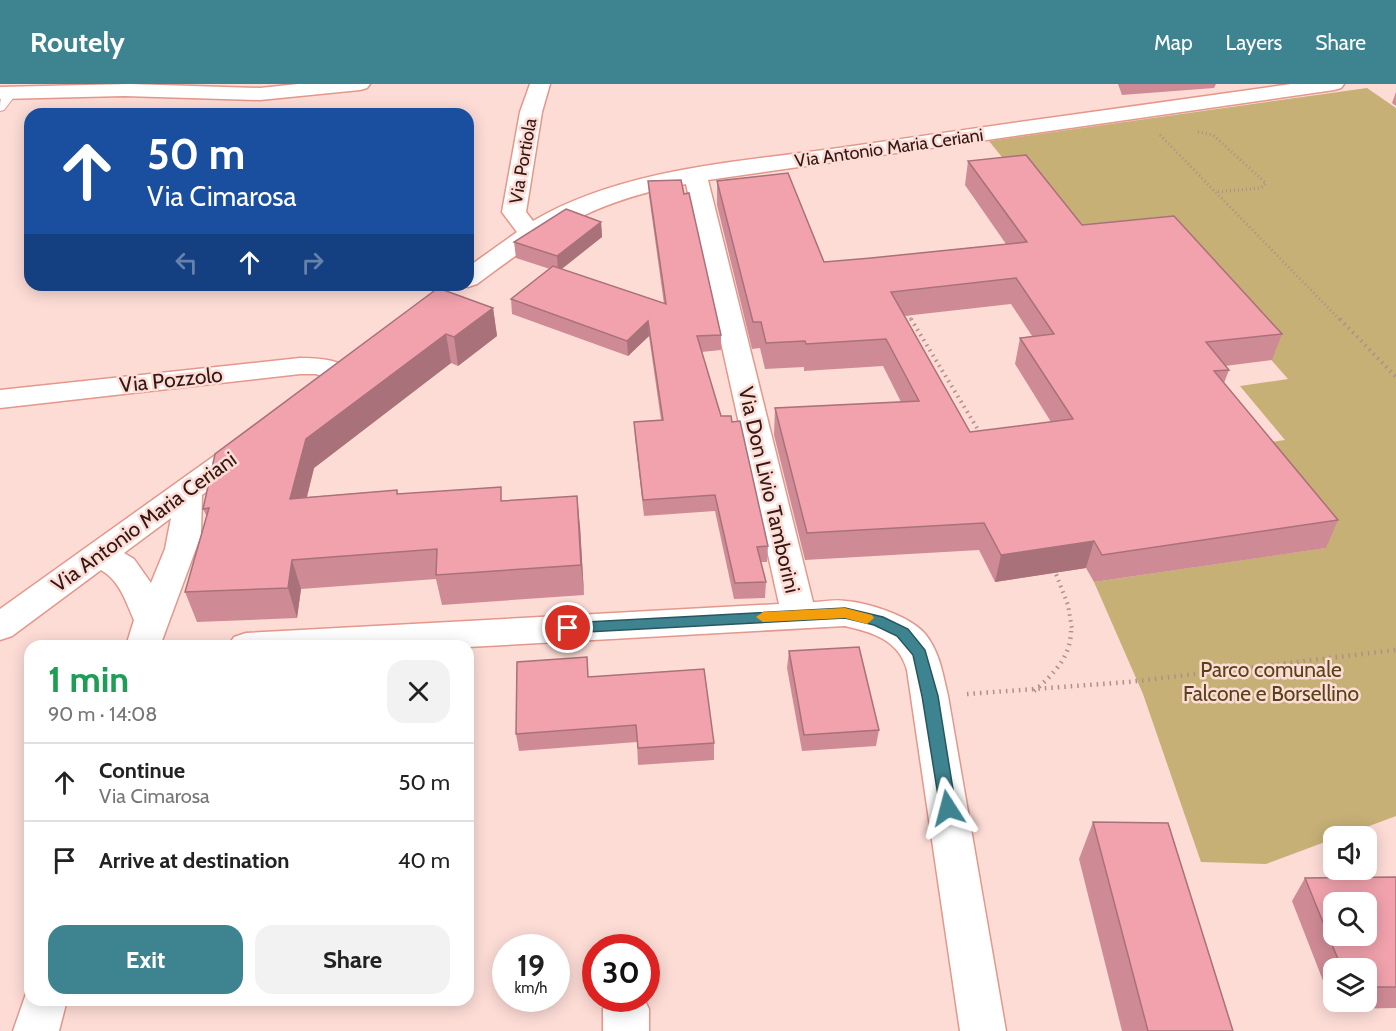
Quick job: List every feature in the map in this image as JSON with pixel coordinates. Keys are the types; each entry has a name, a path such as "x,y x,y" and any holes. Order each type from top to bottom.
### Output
{"street":[{"path":"4,98 46,88 126,87 294,92 360,84"},
{"name":"Via Portiola","path":"531,231 513,212 531,112 540,84"},
{"name":"Via Antonio Maria Ceriani","path":"474,274 531,231 581,206 612,195 696,176 1334,84"},
{"name":"Via Don Livio Tamborini","path":"696,176 799,615 845,613 878,621 902,633 920,654 930,696 983,1031"},
{"path":"314,396 367,356"},
{"name":"Via Pozzolo","path":"0,399 300,366 320,366 341,375"},
{"name":"Via Antonio Maria Ceriani","path":"0,627 186,493 268,430"},
{"path":"147,633 185,536 188,514 186,493"},
{"path":"100,555 122,567 137,588 147,633"},
{"path":"353,640 799,615"},
{"path":"36,1031 43,1006"}],"path":[{"path":"1165,130 1155,130 1396,376"},
{"path":"1194,130 1213,135 1266,183 1261,188 1214,192"},
{"path":"900,301 986,442"},
{"path":"1034,691 1050,678 1064,661 1072,644 1070,612 1051,563"},
{"path":"930,696 1034,691 1255,668 1396,650"}],"green space":[{"name":"Parco comunale Falcone e Borsellino","path":"1367,88 1396,108 1396,816 1369,826 1323,826 1323,843 1266,864 1201,862 1143,694 1094,582 1325,548 1244,446 1285,440 1240,386 1288,379 1167,241 1077,251 989,141"}],"building":[{"path":"1026,155 1082,225 1174,216 1282,334 1206,342 1229,370 1214,371 1338,520 1102,555 1094,541 1001,555 984,523 807,533 775,408 919,401 886,339 806,344 805,341 766,343 761,322 753,322 717,181 788,173 824,262 1027,242 968,161","holes":["1016,278 1054,334 1020,338 1073,419 970,432 891,292"]},
{"path":"681,180 684,194 689,193 721,335 697,336 721,416 731,416 732,422 740,421 768,546 757,547 766,582 735,583 715,495 643,500 634,422 663,420 648,321 627,341 511,299 553,266 666,304 648,181"},
{"path":"566,209 601,222 557,256 514,242"},
{"path":"434,291 446,291 493,308 454,337 446,334 306,439 290,499 397,490 397,494 501,487 501,501 577,496 581,565 436,575 437,549 292,560 288,588 185,592 209,508 203,509 215,454"},
{"path":"859,647 879,730 804,735 789,651"},
{"path":"587,657 588,677 704,669 714,743 638,748 636,725 516,734 517,662"},
{"path":"1093,822 1168,823 1233,1031 1148,1031"},
{"path":"1377,877 1396,877 1396,987 1377,987 1377,958 1338,958 1333,946 1377,946 1377,892 1323,892 1323,922 1305,878 1377,880"}],"slow traffic":[{"path":"763,617 845,613 867,618"}],"route":[{"path":"568,628 845,613 878,621 902,633 920,654 930,696 948,808"}]}
